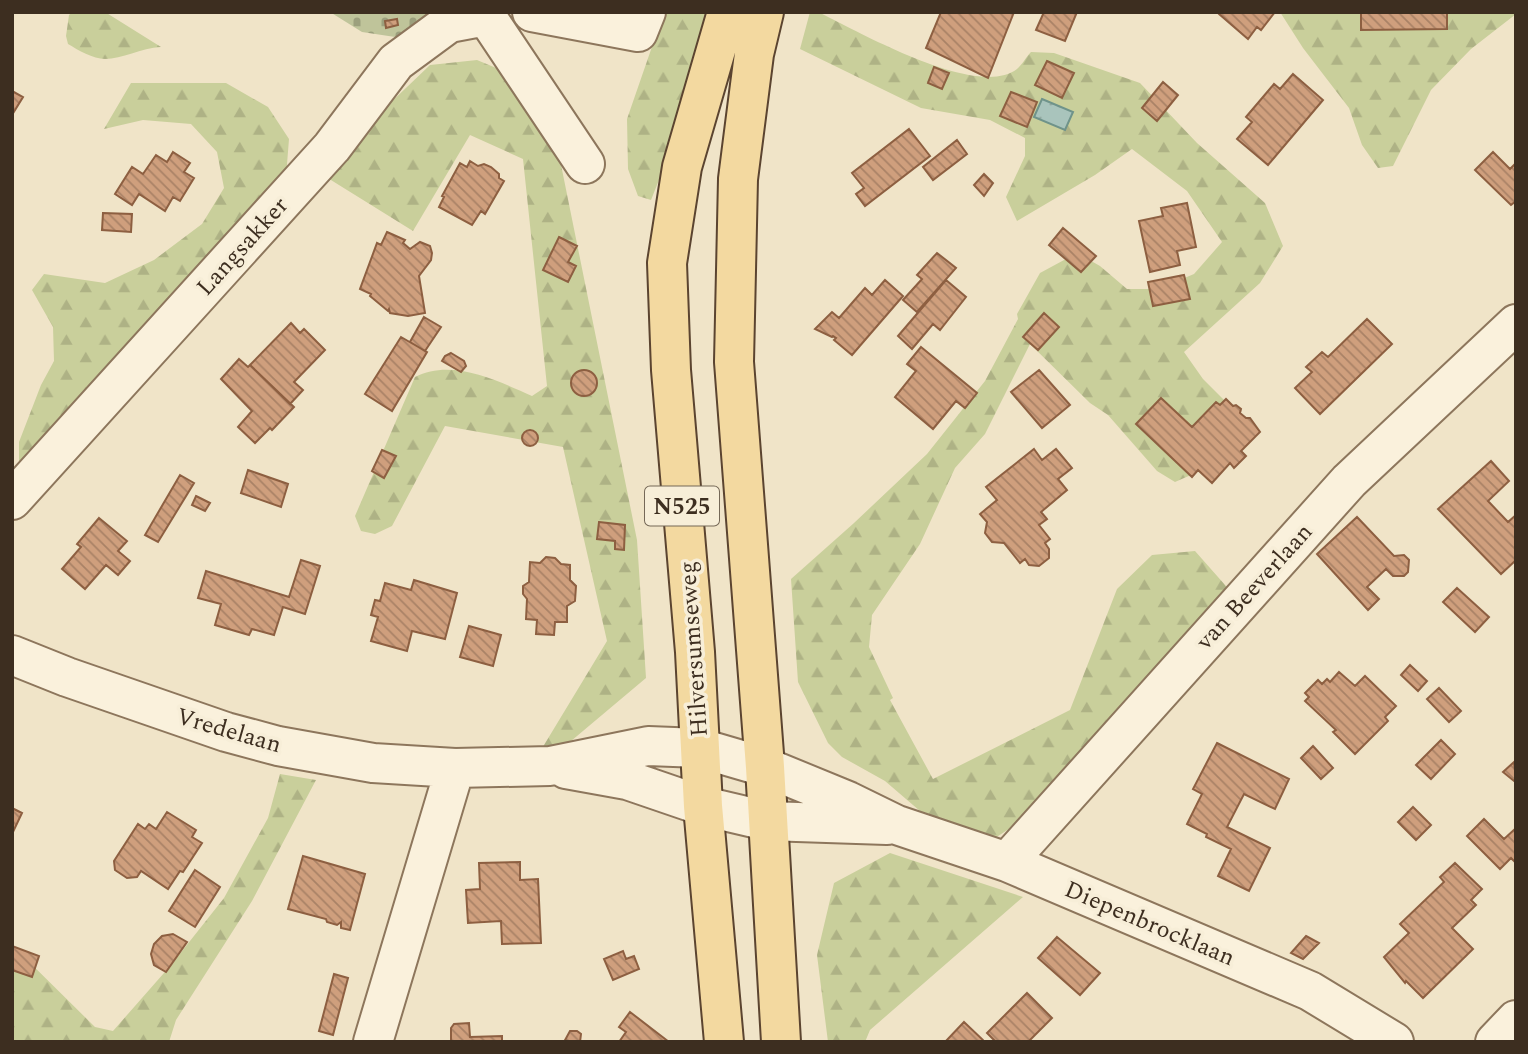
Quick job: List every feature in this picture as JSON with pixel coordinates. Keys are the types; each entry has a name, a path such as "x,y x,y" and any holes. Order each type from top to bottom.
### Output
{"main road":[{"name":"Hilversumseweg","path":"724,1042 703,806 671,370 667,263 682,167 727,12"},
{"name":"N525","path":"764,12 754,54 738,179 734,362 765,767 781,1042"}],"street":[{"path":"532,12 638,32 646,12"},
{"name":"Langsakker","path":"12,500 331,148 396,62 449,23 487,14 585,164"},
{"name":"van Beeverlaan","path":"1007,862 1349,481 1516,324"},
{"name":"Vredelaan","path":"12,655 226,732 278,746 373,763 455,768 550,765 648,746 700,748"},
{"name":"Diepenbrocklaan","path":"700,748 765,767 848,801 897,825 1007,862 1310,991 1394,1042"},
{"name":"Vredelaan","path":"550,765 627,780 703,806 767,821"},
{"path":"373,1042 455,768"},
{"name":"Diepenbrocklaan","path":"767,821 897,825"},
{"path":"1495,1042 1516,1020"}],"green space":[{"path":"72,12 105,12 161,47 111,59 91,56 68,44 66,36 69,15"},
{"path":"330,12 462,12 415,40 362,32"},
{"path":"664,12 720,12 698,82 651,200 638,196 628,169 627,119"},
{"path":"810,12 818,12 888,47 947,70 975,76 999,76 1017,69 1031,52 1054,53 1140,83 1197,143 1265,203 1283,246 1260,283 1184,352 1203,379 1226,402 1200,471 1175,482 1157,471 1108,415 1090,403 1030,344 985,434 955,468 920,544 872,615 869,647 893,698 890,700 933,779 1070,710 1117,589 1152,555 1195,551 1233,594 1027,817 992,840 927,817 885,781 842,757 828,743 798,682 791,579 927,454 985,381 1040,273 1077,253 1100,266 1127,289 1158,289 1194,274 1222,242 1187,191 1132,149 1095,175 1017,221 1006,197 1025,156 1025,138 990,120 921,108 800,49"},
{"path":"1280,12 1516,14 1471,49 1431,90 1393,166 1378,168 1362,145 1349,108 1303,48"},
{"path":"477,60 518,77 555,135 637,540 646,678 558,752 541,750 607,641 563,447 445,426 392,526 375,534 361,531 355,516 415,377 429,372 459,371 490,378 532,396 547,386 523,159 470,135 413,231 318,172 430,65"},
{"path":"131,83 226,83 268,107 289,139 286,177 19,464 19,442 41,385 54,361 53,327 32,290 44,274 105,283 154,260 202,224 224,188 217,152 191,124 143,120 104,129"},
{"path":"280,774 316,780 252,901 176,1020 169,1042 12,1042 12,945 95,1027 113,1031 171,965 224,898 268,818"},
{"path":"890,853 1023,897 870,1030 865,1042 828,1042 817,955 834,883"}],"water":[{"path":"1042,99 1073,112 1065,130 1034,117"}],"building":[{"path":"941,12 1014,12 988,78 926,48"},
{"path":"1044,12 1077,12 1065,41 1036,30"},
{"path":"1275,12 1261,30 1257,27 1248,39 1219,14"},
{"path":"1361,12 1447,12 1447,29 1361,30"},
{"path":"397,19 398,25 386,28 385,21"},
{"path":"1047,61 1074,73 1062,98 1035,85"},
{"path":"934,67 949,73 942,89 928,83"},
{"path":"1293,74 1323,100 1268,165 1237,139 1252,122 1246,117 1274,84 1280,89"},
{"path":"1163,82 1178,95 1157,121 1142,108"},
{"path":"12,91 23,97 12,115"},
{"path":"1011,92 1037,102 1027,127 1000,116"},
{"path":"909,129 930,156 865,206 856,194 864,188 852,173"},
{"path":"957,140 967,154 933,180 923,167"},
{"path":"173,152 190,163 184,172 194,178 180,201 173,197 165,211 139,194 132,205 115,194 132,167 143,174 156,155 167,162"},
{"path":"1493,152 1510,169 1516,163 1516,201 1511,205 1475,170"},
{"path":"470,161 478,166 484,164 491,167 504,181 485,214 481,211 472,225 439,207 460,163 467,167"},
{"path":"984,174 993,183 984,196 974,185"},
{"path":"1187,203 1196,247 1177,251 1180,265 1150,272 1139,221 1163,216 1161,208"},
{"path":"103,213 132,214 131,232 102,230"},
{"path":"1063,228 1096,256 1081,272 1049,245"},
{"path":"387,232 405,240 403,243 410,249 420,242 430,246 431,260 419,276 425,313 408,316 390,313 389,309 388,311 370,296 371,294 360,289 377,243 381,245"},
{"path":"559,237 577,246 568,262 576,266 568,282 543,270"},
{"path":"937,253 956,268 917,312 903,300 922,279 917,275"},
{"path":"1184,275 1190,299 1153,306 1148,282"},
{"path":"885,280 903,296 852,355 834,340 836,338 815,329 832,312 839,318 865,288 872,295"},
{"path":"946,280 966,297 940,330 933,324 912,349 898,336"},
{"path":"1044,313 1059,327 1038,350 1023,337"},
{"path":"424,317 441,327 425,351 410,342"},
{"path":"1367,319 1392,344 1320,414 1295,388 1312,372 1306,367 1322,352 1328,357"},
{"path":"291,323 300,333 304,329 325,350 294,382 303,390 290,404 250,365"},
{"path":"401,337 427,352 392,411 365,394"},
{"path":"921,347 977,393 965,408 956,401 933,429 895,397 916,371 907,364"},
{"path":"451,353 464,361 466,366 461,372 442,361"},
{"path":"239,359 248,367 250,365 294,407 255,443 238,427 252,411 221,379"},
{"path":"584,370 593,374 597,383 593,392 584,396 575,392 571,383 575,374"},
{"path":"1039,370 1070,405 1042,428 1011,392"},
{"path":"1161,398 1192,427 1216,402 1220,405 1226,399 1241,409 1240,413 1250,418 1260,432 1241,451 1246,456 1234,468 1230,463 1212,483 1198,470 1192,477 1136,424"},
{"path":"530,430 536,432 536,444 530,446 524,444 522,438 524,432"},
{"path":"1034,449 1042,460 1056,449 1072,468 1058,479 1067,490 1041,512 1047,519 1039,525 1050,539 1045,543 1049,549 1049,558 1039,566 1029,565 1025,559 1020,563 1004,543 992,542 985,533 987,522 980,514 997,500 986,487"},
{"path":"382,450 396,456 384,478 372,471"},
{"path":"1491,461 1509,481 1488,501 1508,522 1516,515 1516,560 1501,574 1438,509"},
{"path":"248,470 288,484 281,507 241,493"},
{"path":"180,475 194,483 158,542 145,535"},
{"path":"196,496 210,503 205,511 192,505"},
{"path":"1357,517 1394,556 1404,555 1409,560 1408,572 1404,576 1393,576 1386,569 1367,587 1379,599 1368,610 1317,554"},
{"path":"99,518 127,541 118,551 130,561 118,575 106,565 85,589 62,569 81,547 77,544"},
{"path":"599,522 625,525 624,550 615,549 615,541 597,539"},
{"path":"546,557 570,565 570,580 576,586 575,601 567,606 567,622 555,622 554,635 536,634 537,620 526,619 527,599 523,594 523,586 529,582 530,562 540,563"},
{"path":"301,560 320,566 305,614 283,607 274,635 252,629 249,635 215,625 221,604 198,598 206,571 289,597"},
{"path":"414,580 457,593 445,639 412,631 407,651 371,641 378,617 371,615 375,600 380,601 385,583 411,590"},
{"path":"1457,588 1489,617 1475,632 1443,602"},
{"path":"469,626 501,635 493,666 460,657"},
{"path":"1410,665 1427,681 1418,691 1401,675"},
{"path":"1339,672 1355,686 1365,676 1396,706 1385,717 1388,721 1355,754 1333,732 1336,730 1305,701 1309,697 1305,693 1318,680 1322,684 1327,679 1330,682"},
{"path":"1439,688 1461,711 1449,722 1427,699"},
{"path":"1441,740 1455,754 1431,779 1416,765"},
{"path":"1217,743 1289,779 1275,809 1244,794 1227,827 1270,848 1249,891 1218,876 1231,849 1187,824 1202,794 1193,789"},
{"path":"1313,746 1333,768 1321,779 1301,758"},
{"path":"1514,762 1516,779 1514,781 1503,772"},
{"path":"1413,807 1431,825 1416,840 1398,822"},
{"path":"12,808 22,813 12,834"},
{"path":"167,812 196,830 192,837 202,843 168,889 141,871 137,877 127,878 115,870 114,861 138,824 145,829 149,824 156,829"},
{"path":"1484,819 1504,839 1516,828 1516,863 1511,858 1500,869 1467,836"},
{"path":"303,856 365,874 350,930 341,928 341,922 337,925 327,922 326,919 288,909"},
{"path":"520,862 520,880 538,879 541,943 502,944 501,921 468,923 466,890 480,889 479,863"},
{"path":"1455,863 1482,889 1471,900 1476,905 1452,928 1473,949 1423,998 1406,981 1405,983 1384,957 1409,933 1400,924 1444,882 1440,877"},
{"path":"195,870 220,887 195,927 169,911"},
{"path":"173,934 187,942 166,972 154,965 151,954 154,944 162,936"},
{"path":"1306,936 1319,943 1303,959 1291,953"},
{"path":"1057,937 1100,973 1080,995 1038,958"},
{"path":"12,946 39,956 32,977 12,970"},
{"path":"623,951 626,959 634,956 639,969 613,980 604,959"},
{"path":"334,974 348,978 333,1035 319,1031"},
{"path":"1027,993 1052,1018 1028,1042 992,1042 994,1040 987,1033"},
{"path":"630,1012 669,1042 619,1042 626,1032 619,1027"},
{"path":"964,1022 983,1040 984,1042 945,1042"},
{"path":"469,1023 470,1037 502,1036 502,1042 451,1042 451,1028 454,1024"},
{"path":"570,1031 581,1034 580,1042 564,1042"}]}
